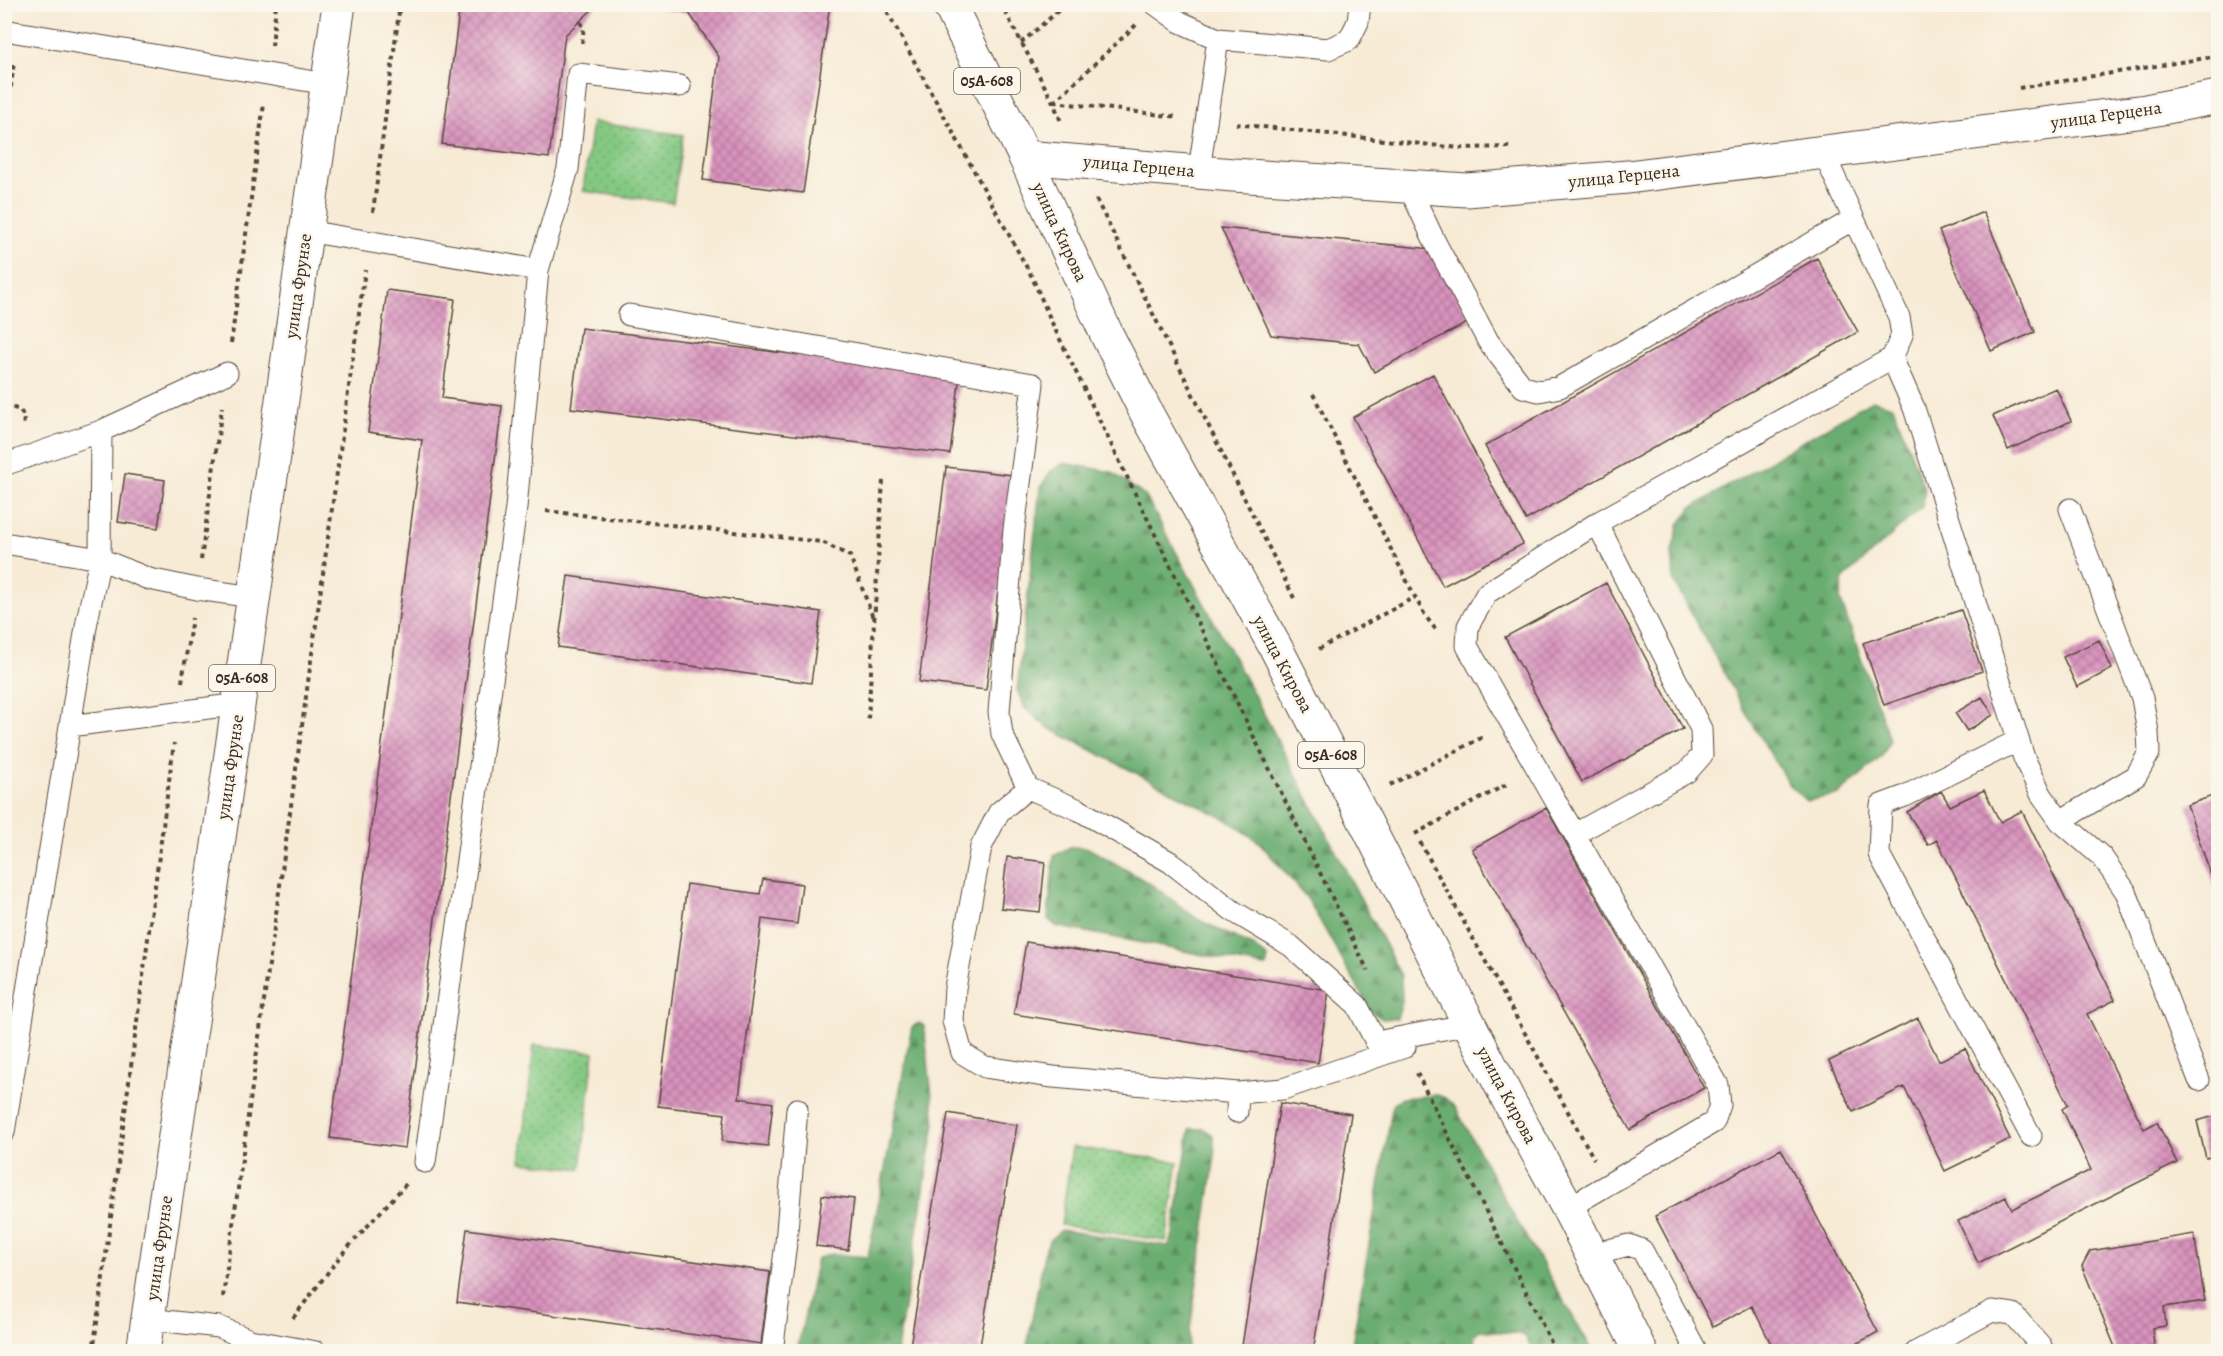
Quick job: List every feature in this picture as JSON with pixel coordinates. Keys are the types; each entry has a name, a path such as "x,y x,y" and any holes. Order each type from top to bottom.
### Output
{"main road":[{"name":"улица Фрунзе","path":"143,1352 339,4"},
{"name":"улица Кирова","path":"949,4 1025,157 1107,335 1148,416 1277,650 1641,1352"},
{"name":"улица Герцена","path":"1025,157 1467,190 1628,177 2146,111 2218,97"}],"lane":[{"path":"1156,5 1180,22 1218,39 1328,49 1349,40 1358,22 1360,4"},
{"path":"11,31 327,84"},
{"path":"1200,171 1218,39"},
{"path":"425,1162 516,508 538,270 568,169 578,74 680,86"},
{"path":"1568,1208 1714,1122 1720,1105 1718,1085 1467,646 1468,626 1487,593 1597,523 1892,358 1902,335 1899,317 1823,152"},
{"path":"1409,187 1435,242 1488,341 1523,387 1539,391 1560,387 1854,219"},
{"path":"306,231 538,270"},
{"path":"629,315 1033,384 1014,529 999,712 1002,734 1028,788 1079,810 1170,862 1233,911 1291,946 1357,1005 1376,1042 1470,1024"},
{"path":"1892,358 1914,408 2017,741 2041,794 2060,820 2102,858 2126,892 2199,1080"},
{"path":"4,465 101,430 227,373"},
{"path":"4,1132 87,621 100,559 101,430"},
{"path":"2060,820 2136,776 2149,753 2142,698 2070,509"},
{"path":"1575,834 1687,772 1702,755 1701,729 1597,523"},
{"path":"4,543 100,559 149,579 253,597"},
{"path":"70,726 239,704"},
{"path":"2017,741 1905,796 1881,805 1879,854 2031,1136"},
{"path":"1028,788 999,812 981,847 955,988 953,1021 962,1053 985,1066 1238,1102 1470,1024"},
{"path":"772,1352 786,1243 797,1108"},
{"path":"1592,1254 1629,1245 1642,1250 1697,1352"},
{"path":"1917,1352 1992,1311 2013,1314 2043,1352"},
{"path":"148,1319 219,1327 249,1346 272,1344 316,1352"}],"path":[{"path":"219,1327 400,4"},
{"path":"883,4 1032,277 1052,323 1370,976"},
{"path":"1001,4 1053,102"},
{"path":"1021,43 1066,4"},
{"path":"1053,102 1156,5"},
{"path":"4,141 11,31"},
{"path":"2018,88 2218,56"},
{"path":"1053,102 1459,148 1518,147"},
{"path":"1077,160 1298,607"},
{"path":"1313,394 1415,597 1434,628 1467,646"},
{"path":"868,719 883,480"},
{"path":"516,508 822,542 850,556 874,620"},
{"path":"1313,639 1319,649 1415,597"},
{"path":"1390,785 1510,723"},
{"path":"1415,834 1536,768"},
{"path":"1384,775 1395,795"},
{"path":"1410,824 1608,1186"},
{"path":"1417,1072 1556,1352"},
{"path":"272,1344 342,1254 425,1162"}],"green space":[{"path":"592,122 683,135 673,203 583,191"},
{"path":"1872,400 1893,406 1925,490 1922,507 1843,579 1840,599 1890,740 1882,756 1839,794 1807,801 1789,785 1674,582 1672,552 1679,525 1691,508"},
{"path":"1064,463 1112,472 1146,497 1252,691 1401,976 1402,1002 1397,1018 1382,1019 1371,1011 1307,898 1259,842 1227,820 1047,727 1025,708 1017,690 1040,489 1050,472"},
{"path":"1070,847 1088,848 1152,885 1199,920 1254,947 1268,958 1266,967 1056,926 1048,919 1054,856"},
{"path":"919,1023 924,1026 935,1123 897,1351 797,1351 817,1259 830,1254 868,1257 912,1027"},
{"path":"534,1045 594,1052 581,1169 521,1162"},
{"path":"1437,1095 1445,1098 1455,1107 1515,1218 1593,1351 1534,1351 1525,1336 1520,1334 1479,1330 1475,1335 1473,1351 1351,1351 1393,1103 1402,1098"},
{"path":"1190,1129 1204,1129 1213,1135 1215,1156 1187,1351 1026,1351 1045,1250 1050,1240 1061,1230 1168,1246 1172,1239"},
{"path":"1072,1147 1178,1162 1166,1241 1061,1225"}],"building":[{"path":"460,4 598,4 565,35 549,158 442,144"},
{"path":"634,4 830,4 803,193 703,180 719,57 689,13"},
{"path":"1983,212 2035,332 1991,351 1939,231"},
{"path":"1221,228 1433,249 1471,321 1374,372 1359,344 1271,335"},
{"path":"1817,258 1858,332 1526,520 1485,446"},
{"path":"387,290 455,299 442,398 502,406 405,1148 330,1138 422,440 368,432"},
{"path":"581,328 960,375 950,454 571,408"},
{"path":"1433,374 1523,544 1443,586 1353,417"},
{"path":"2056,388 2071,421 2008,450 1993,416"},
{"path":"946,467 1012,475 986,690 919,682"},
{"path":"125,474 165,480 158,528 118,522"},
{"path":"568,576 821,612 811,683 558,647"},
{"path":"1606,583 1683,729 1582,782 1505,637"},
{"path":"1961,610 1982,671 1884,705 1863,643"},
{"path":"2099,640 2112,669 2077,687 2063,657"},
{"path":"1982,697 1993,715 1967,731 1955,713"},
{"path":"1984,790 2000,822 2022,811 2115,1000 2087,1014 2144,1129 2157,1122 2177,1163 1978,1263 1958,1221 2006,1197 2012,1209 2091,1170 2062,1109 2068,1105 1937,840 1928,845 1907,812 1941,791 1950,806"},
{"path":"2218,794 2218,896 2187,805"},
{"path":"1546,808 1704,1088 1630,1130 1472,849"},
{"path":"1007,857 1045,862 1040,912 1001,908"},
{"path":"763,879 802,884 797,924 762,919 739,1098 773,1103 768,1146 722,1141 725,1114 658,1106 687,884 760,894"},
{"path":"1026,942 1329,990 1318,1063 1014,1014"},
{"path":"1918,1018 1939,1061 1965,1048 2010,1139 1945,1171 1904,1087 1853,1112 1829,1061"},
{"path":"1280,1103 1351,1114 1313,1352 1241,1352"},
{"path":"948,1113 1017,1125 979,1352 909,1352"},
{"path":"2218,1115 2218,1155 2206,1158 2197,1121"},
{"path":"1781,1149 1878,1332 1842,1352 1775,1352 1752,1306 1713,1327 1655,1216"},
{"path":"822,1195 854,1199 848,1250 816,1246"},
{"path":"467,1229 770,1272 761,1344 457,1302"},
{"path":"2194,1234 2205,1301 2164,1307 2166,1326 2152,1328 2155,1352 2117,1352 2082,1266 2090,1251"}]}
